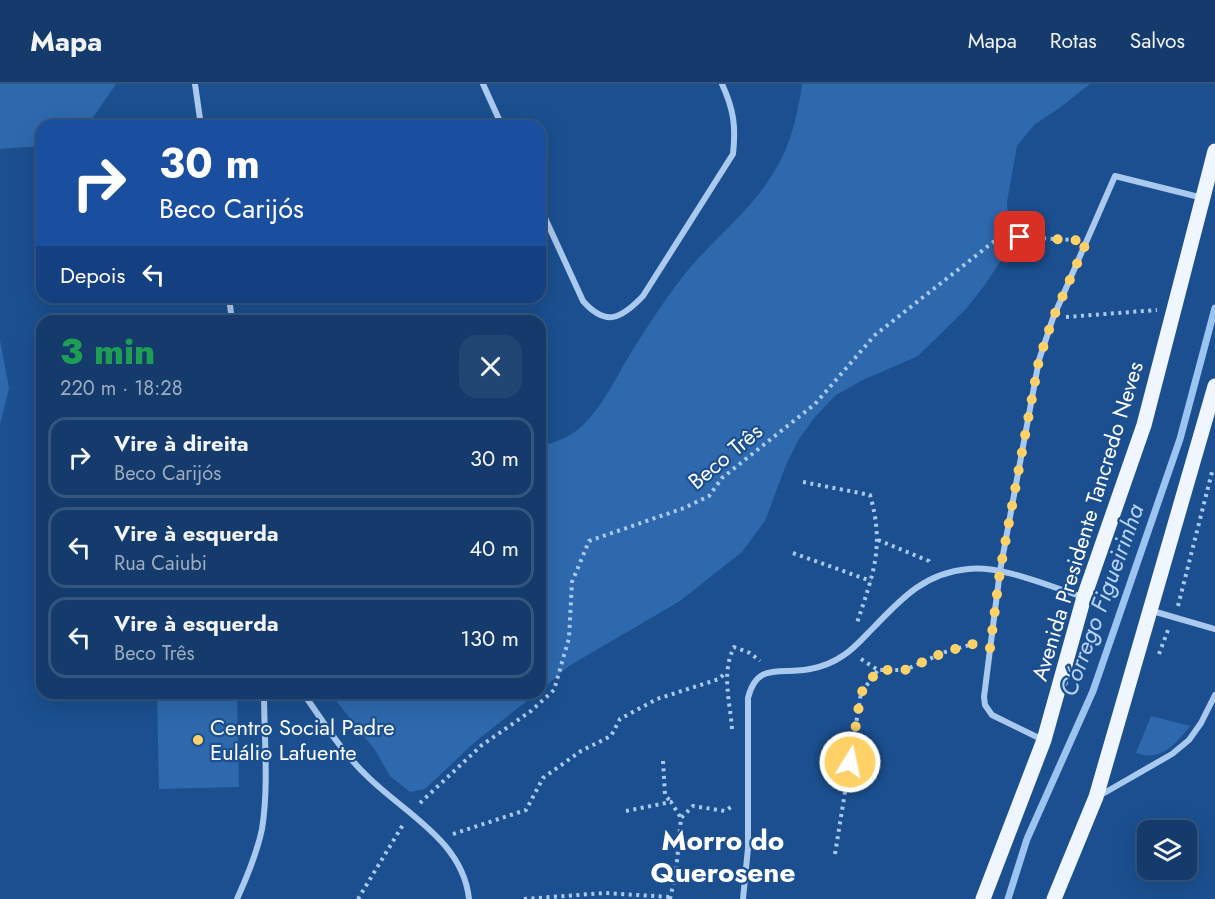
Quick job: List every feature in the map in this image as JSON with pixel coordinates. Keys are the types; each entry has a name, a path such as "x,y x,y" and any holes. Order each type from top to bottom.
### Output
{"main road":[{"name":"Avenida Presidente Tancredo Neves","path":"983,899 1044,740 1084,597 1144,425 1175,309 1210,200 1215,151"},
{"path":"1054,899 1096,798 1215,387"}],"street":[{"path":"195,84 200,120"},
{"path":"483,84 499,120"},
{"path":"546,220 583,301 594,313 606,317 620,315 631,309 643,296 733,154 736,129 731,106 722,84"},
{"path":"1044,740 992,715 988,711 984,697 1000,571 1039,360 1053,318 1115,176 1210,200"},
{"path":"743,899 748,848 748,698 756,678 766,672 809,669 827,664 849,651 916,586 944,573 970,568 1000,571 1084,597"},
{"path":"1149,610 1215,629"},
{"path":"1096,798 1172,754 1189,740 1201,723 1215,695"},
{"path":"237,899 251,865 263,821 265,803 264,699"},
{"path":"307,699 364,774 448,848 460,868 468,899"}],"path":[{"name":"Beco Três","path":"546,697 554,690 569,638 572,582 589,541 684,508 709,496 722,478 814,404 875,335 997,239 1020,237 1087,241"},
{"path":"1053,318 1175,309"},
{"path":"803,482 870,495 876,516 878,540 871,581 849,651 878,670 905,670 945,652 973,644 990,648"},
{"path":"878,540 929,561 936,577"},
{"path":"793,553 871,581"},
{"path":"732,733 725,673 734,647 750,653 773,671"},
{"path":"834,854 861,693 878,670"},
{"path":"438,838 526,810 543,778 581,751 611,736 620,719 657,699 719,679 725,673"},
{"name":"Beco Três","path":"358,899 410,814 441,782 482,746 544,699"},
{"path":"524,899 605,893 670,898 676,872 681,818 664,795 663,761"},
{"path":"681,818 693,807 726,811 734,807 735,796"},
{"path":"626,811 671,802"}],"shaded area":[{"path":"0,84 116,84 91,120 36,120 36,146 0,149"},
{"path":"802,84 1090,84 1034,125 1017,146 1007,202 1009,232 1000,262 966,309 918,356 863,380 836,395 815,417 799,439 786,465 765,521 742,552 680,601 569,666 546,686 546,444 577,431 602,402 640,337 677,284 765,186 781,160 796,117"},
{"path":"0,340 9,388 0,425"},
{"name":"Centro Social Padre Eulálio Lafuente","path":"157,699 237,699 239,787 159,789"},
{"path":"335,699 529,699 476,741 425,789 410,792 390,776 375,750"},
{"path":"1151,716 1190,726 1167,750 1153,755 1136,753"}],"waterway":[{"name":"Córrego Figueirinha","path":"1008,899 1027,839 1093,691 1180,439 1215,308"}],"place":[{"name":"Centro Social Padre Eulálio Lafuente","path":"198,740"}],"district":[{"name":"Morro do Querosene","path":"723,856"}],"route":[{"path":"850,762 861,693 878,670 905,670 945,652 973,644 990,648 1000,571 1039,360 1053,318 1087,241 1020,237"}]}
